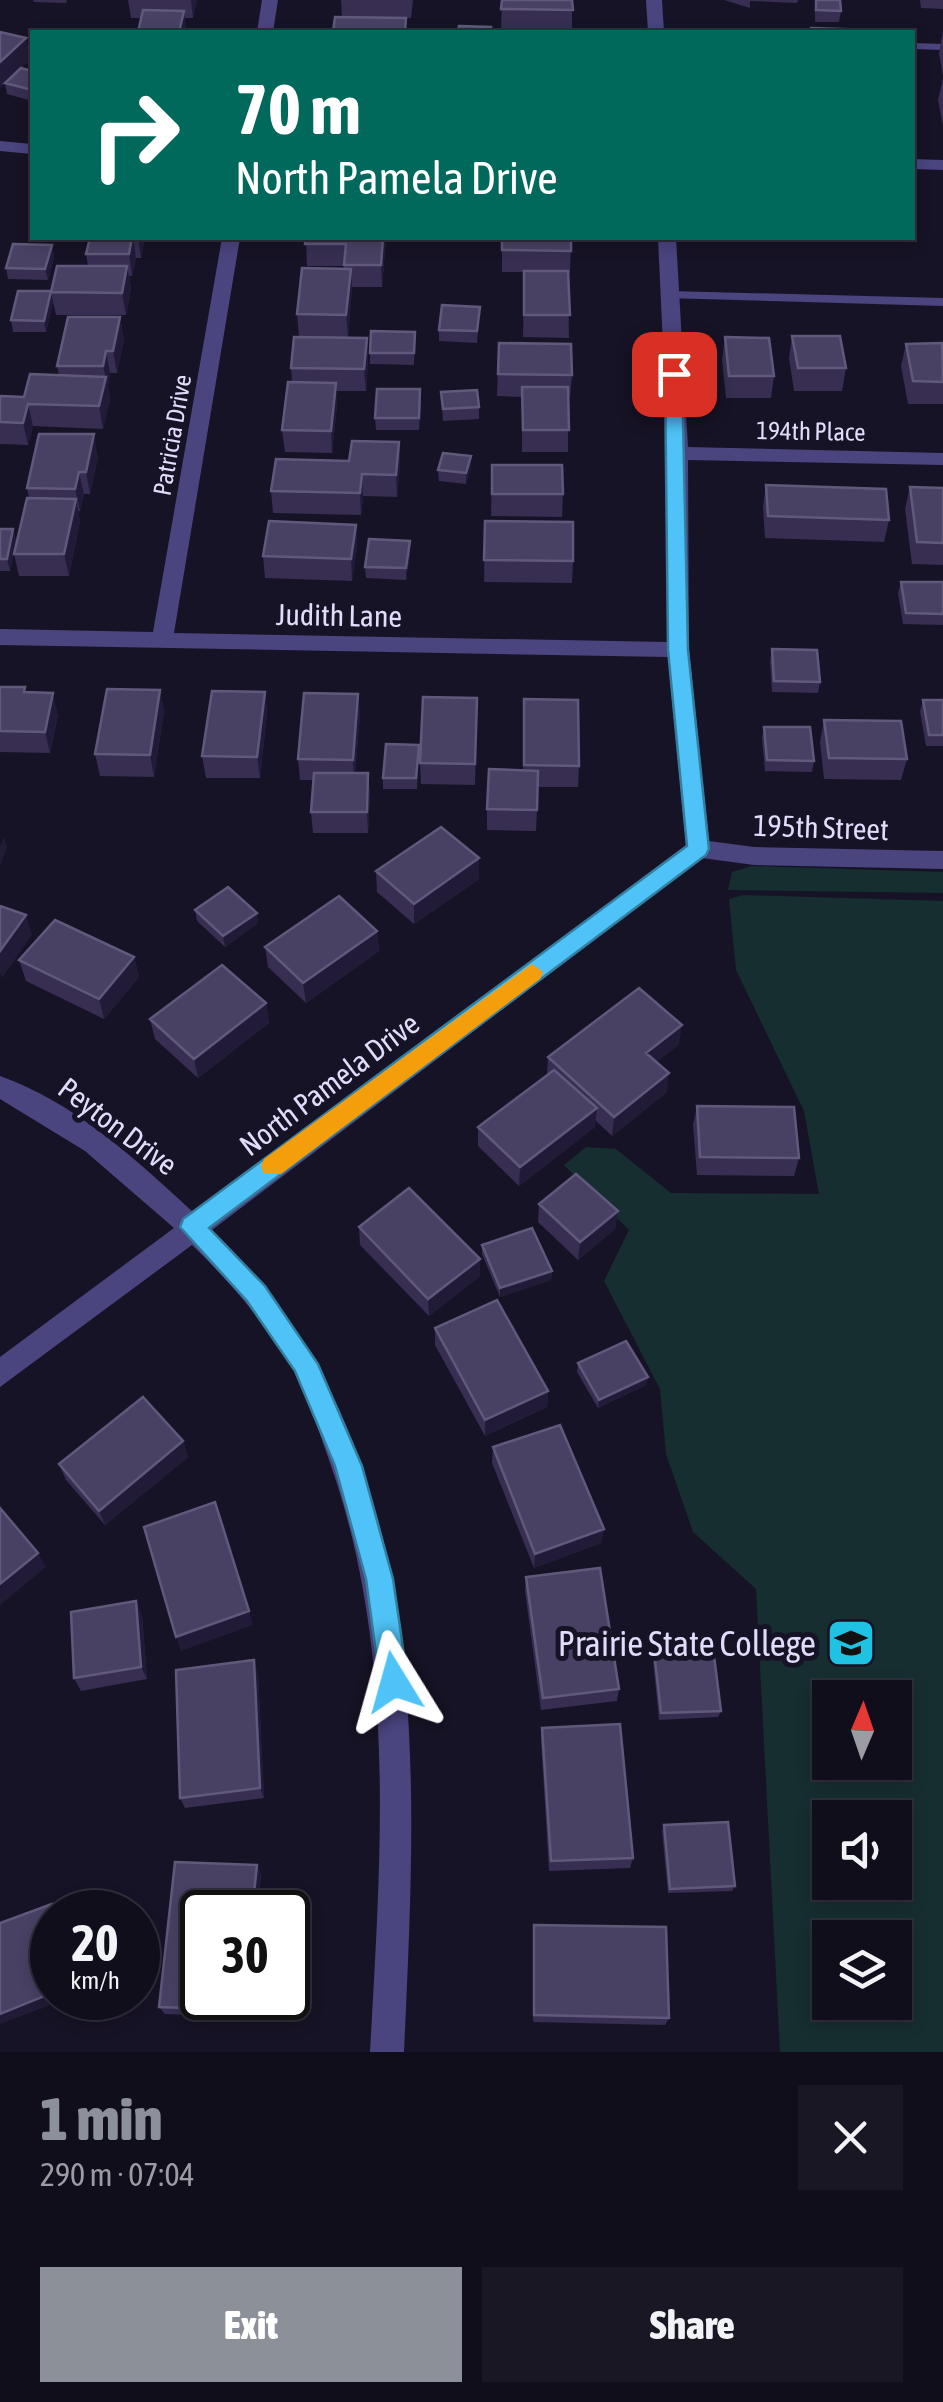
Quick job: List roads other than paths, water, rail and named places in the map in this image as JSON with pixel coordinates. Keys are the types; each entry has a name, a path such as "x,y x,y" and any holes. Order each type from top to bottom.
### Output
{"street":[{"path":"265,30 270,0"},
{"path":"654,0 656,30"},
{"path":"0,146 30,150"},
{"path":"915,164 943,164"},
{"name":"Patricia Drive","path":"162,642 231,240"},
{"path":"667,240 678,453 678,650 698,849"},
{"name":"194th Place","path":"678,453 943,459"},
{"name":"Judith Lane","path":"0,637 678,650"},
{"name":"195th Street","path":"698,849 754,856 943,860"},
{"name":"North Pamela Drive","path":"0,1374 698,849"},
{"name":"Peyton Drive","path":"0,1087 97,1143 192,1227 256,1294 305,1364 348,1466 380,1579 398,1717 399,1806 387,2052"}],"lane":[{"path":"915,46 943,47"},
{"path":"670,295 943,302"}],"place":[{"name":"Prairie State College","path":"851,1643"}]}
